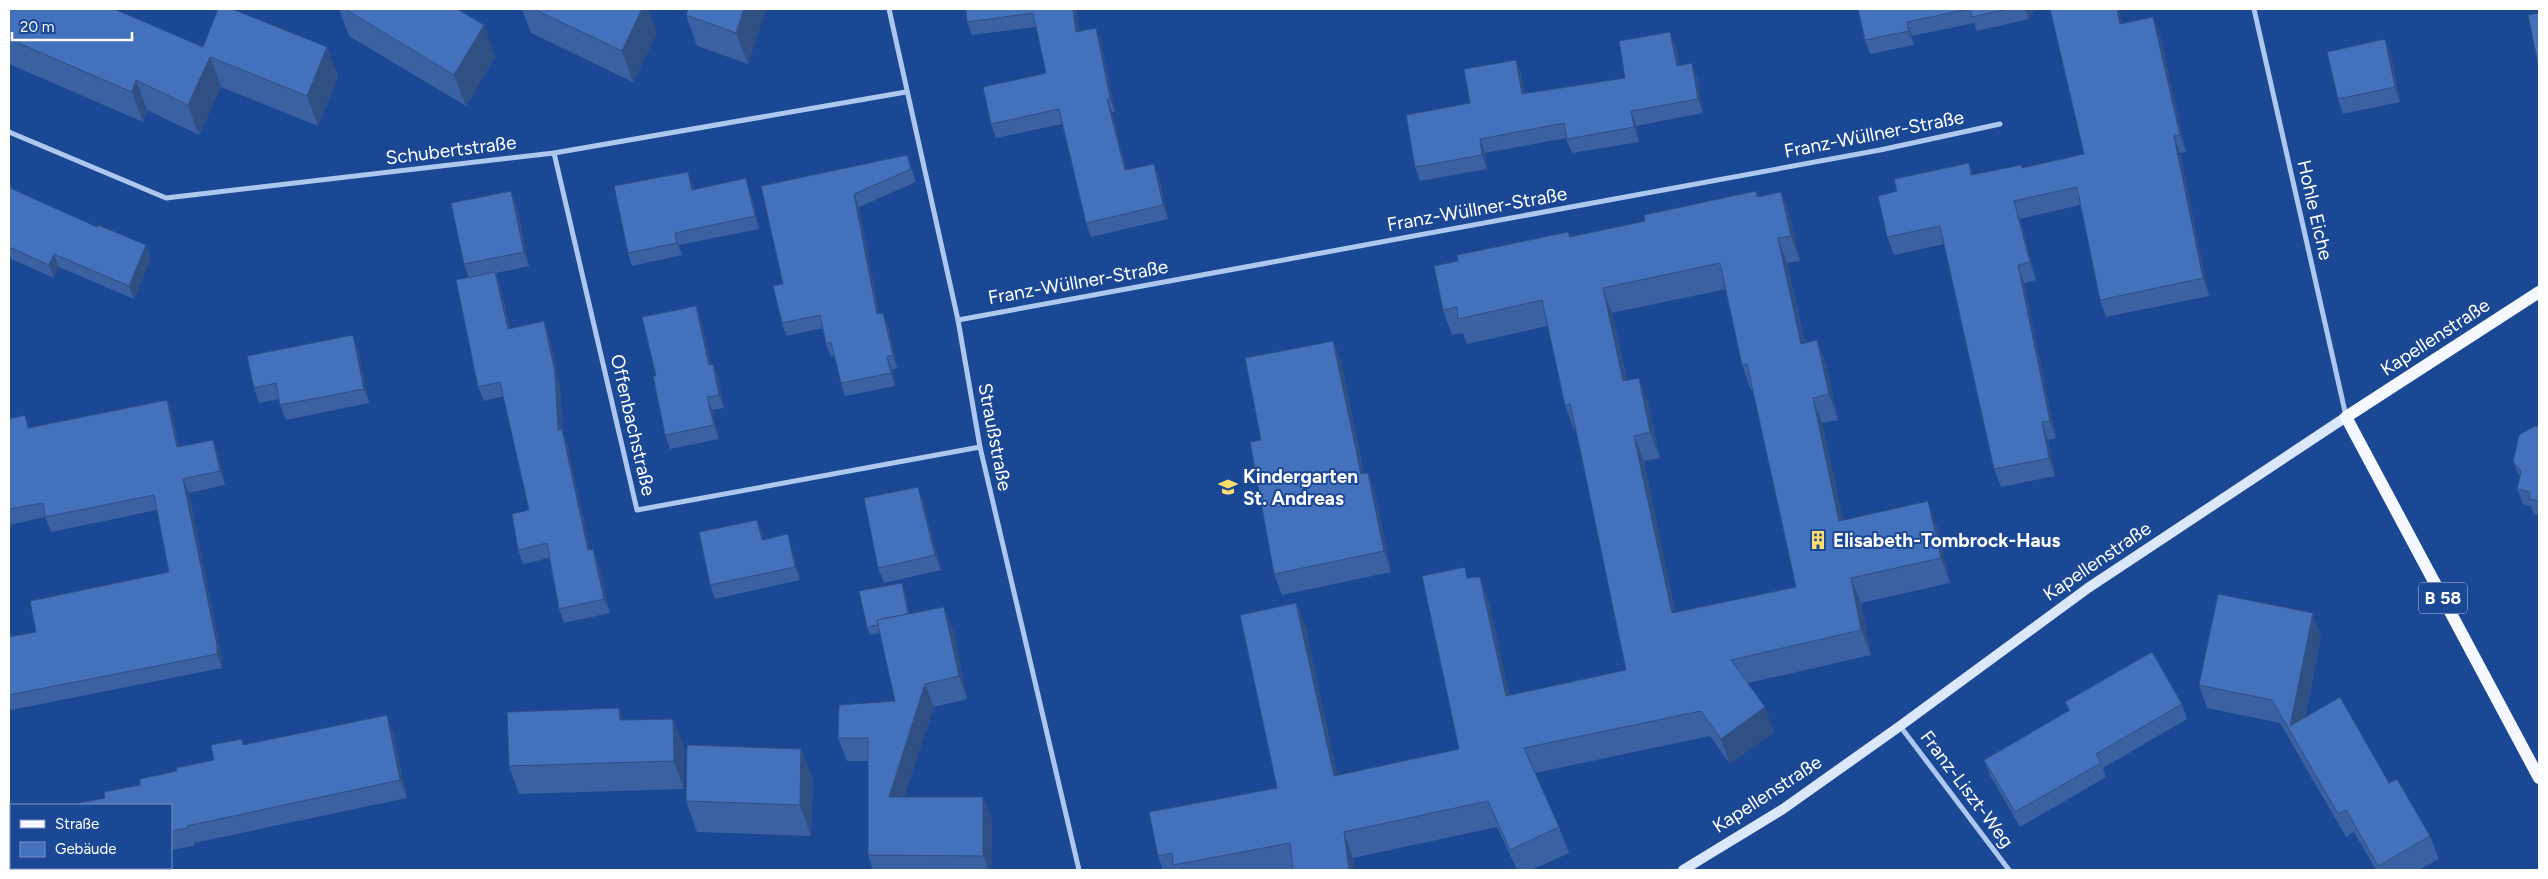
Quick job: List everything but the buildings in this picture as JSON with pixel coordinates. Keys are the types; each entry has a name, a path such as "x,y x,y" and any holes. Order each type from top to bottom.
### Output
{"main road":[{"name":"Kapellenstraße","path":"1683,870 1783,809 2088,588 2539,292"},
{"name":"B 58","path":"2346,417 2539,778"}],"street":[{"name":"Straußstraße","path":"889,9 958,320 980,447 1079,870"},
{"name":"Hohle Eiche","path":"2254,9 2346,417"},
{"name":"Schubertstraße","path":"9,132 166,198 554,153 906,92"},
{"name":"Franz-Wüllner-Straße","path":"958,320 1880,150 2000,124"},
{"name":"Offenbachstraße","path":"554,153 637,510 980,447"},
{"name":"Franz-Liszt-Weg","path":"1900,726 2009,870"}],"place":[{"name":"Kindergarten St. Andreas","path":"1228,487"},
{"name":"Elisabeth-Tombrock-Haus","path":"1818,540"}]}
